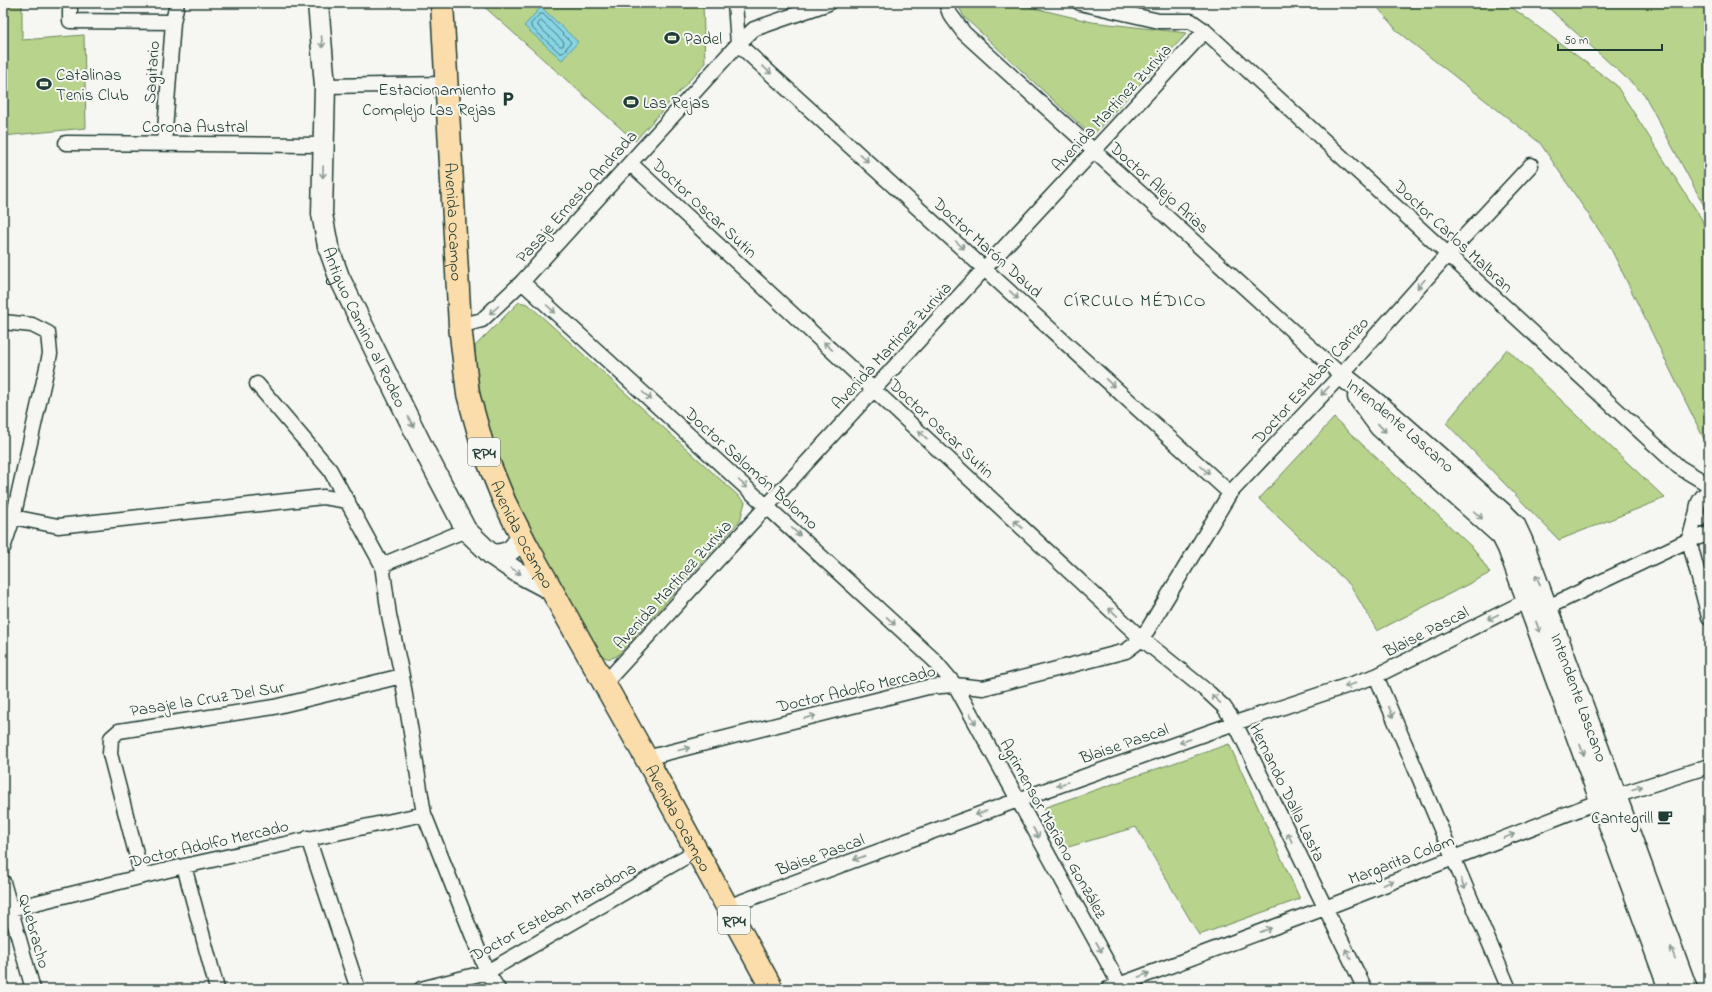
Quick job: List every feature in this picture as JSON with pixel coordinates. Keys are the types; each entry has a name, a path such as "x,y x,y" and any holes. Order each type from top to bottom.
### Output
{"main road":[{"name":"Antiguo Camino al Rodeo","path":"318,3 325,86 322,214 328,246 343,284 424,450 466,530 492,555 517,572 553,591"},
{"name":"Avenida Ocampo","path":"442,3 460,326 468,394 484,451 505,503 521,535 646,758 772,989"},
{"name":"Intendente Lascano","path":"1341,375 1380,427 1502,536 1687,989"},
{"name":"Intendente Lascano","path":"1341,375 1391,415 1499,509 1515,525 1548,607 1669,989"},
{"path":"492,555 503,554 516,546 521,535"}],"street":[{"path":"70,3 70,21 173,22"},
{"name":"Sagitario","path":"164,144 173,22 177,3"},
{"path":"735,3 738,44"},
{"name":"Pasaje Ernesto Andrada","path":"460,326 482,320 522,282 738,44 754,29 829,3"},
{"name":"Doctor Alejo Arias","path":"946,3 950,14 964,33 1341,375"},
{"path":"1080,3 1159,21 1191,21 1205,31"},
{"name":"Avenida Martinez Zurivia","path":"604,684 985,268 1205,31"},
{"name":"Doctor Carlos Malbran","path":"1205,31 1447,255 1679,466 1709,485"},
{"name":"Doctor Marón Daud","path":"738,44 1230,493"},
{"path":"325,86 446,84"},
{"name":"Corona Austral","path":"66,143 324,145"},
{"name":"Doctor Oscar Sutin","path":"630,163 1142,639"},
{"name":"Doctor Esteban Carrizo","path":"1142,639 1230,493 1341,375 1447,255 1531,165"},
{"name":"Doctor Salomón Bolomo","path":"522,282 934,660 955,685"},
{"path":"3,322 32,325 48,333 50,354 8,516 3,548"},
{"path":"257,384 330,470 382,565 389,615 402,676 424,814 487,972 498,989"},
{"name":"Doctor Carlos Malbran","path":"1679,466 1702,501 1698,518 1709,530"},
{"path":"8,516 58,526 323,497 348,501"},
{"path":"1702,501 1690,540 1709,617"},
{"path":"382,565 466,530"},
{"path":"1528,600 1548,607 1690,540 1709,534"},
{"name":"Blaise Pascal","path":"727,907 1018,800 1235,723 1376,676 1528,600"},
{"name":"Doctor Adolfo Mercado","path":"646,758 928,687 955,685 983,688 1126,651 1142,639"},
{"name":"Hernando Dalla Lasta","path":"1142,639 1224,707 1235,723 1365,989"},
{"name":"Pasaje la Cruz Del Sur","path":"142,876 110,754 111,738 119,731 274,707 402,676"},
{"path":"1376,676 1508,989"},
{"name":"Agrimensor Mariano González","path":"955,685 1117,987"},
{"name":"Margarita Colom","path":"1117,987 1609,798 1709,766"},
{"name":"Doctor Adolfo Mercado","path":"7,910 184,866 424,814"},
{"path":"308,838 358,989"},
{"name":"Doctor Esteban Maradona","path":"421,989 487,972 696,852"},
{"path":"184,866 217,989"},
{"name":"Quebracho","path":"3,882 7,910 33,989"}],"green space":[{"name":"Catalinas Tenis Club","path":"3,3 22,3 22,40 84,35 86,128 3,136"},
{"name":"Las Rejas","path":"480,3 703,3 705,63 635,141"},
{"path":"957,3 1013,3 1092,22 1187,33 1092,136 964,17"},
{"path":"1374,3 1506,3 1616,85 1701,218 1709,235 1709,439 1704,439 1609,245 1540,143 1398,32"},
{"path":"1543,3 1709,3 1709,215 1644,94"},
{"path":"519,302 528,304 745,502 740,521 617,656 612,658 607,658 598,652 537,543 518,505 488,427 479,387 475,346"},
{"path":"1507,349 1665,498 1559,540 1446,423"},
{"path":"1334,418 1474,549 1490,573 1377,631 1351,586 1259,499"},
{"path":"1709,500 1709,520 1704,513 1704,510 1705,505"},
{"path":"1229,744 1300,899 1199,935 1136,827 1065,848 1043,808"}],"water":[{"path":"541,7 578,42 562,60 524,26"}],"place":[{"name":"Padel","path":"672,38"},
{"name":"Catalinas Tenis Club","path":"44,84"},
{"name":"Estacionamiento Complejo Las Rejas","path":"508,99"},
{"name":"Las Rejas","path":"631,102"},
{"name":"Cantegrill","path":"1665,817"}],"district":[{"name":"CÍRCULO MÉDICO","path":"1135,300"}]}
